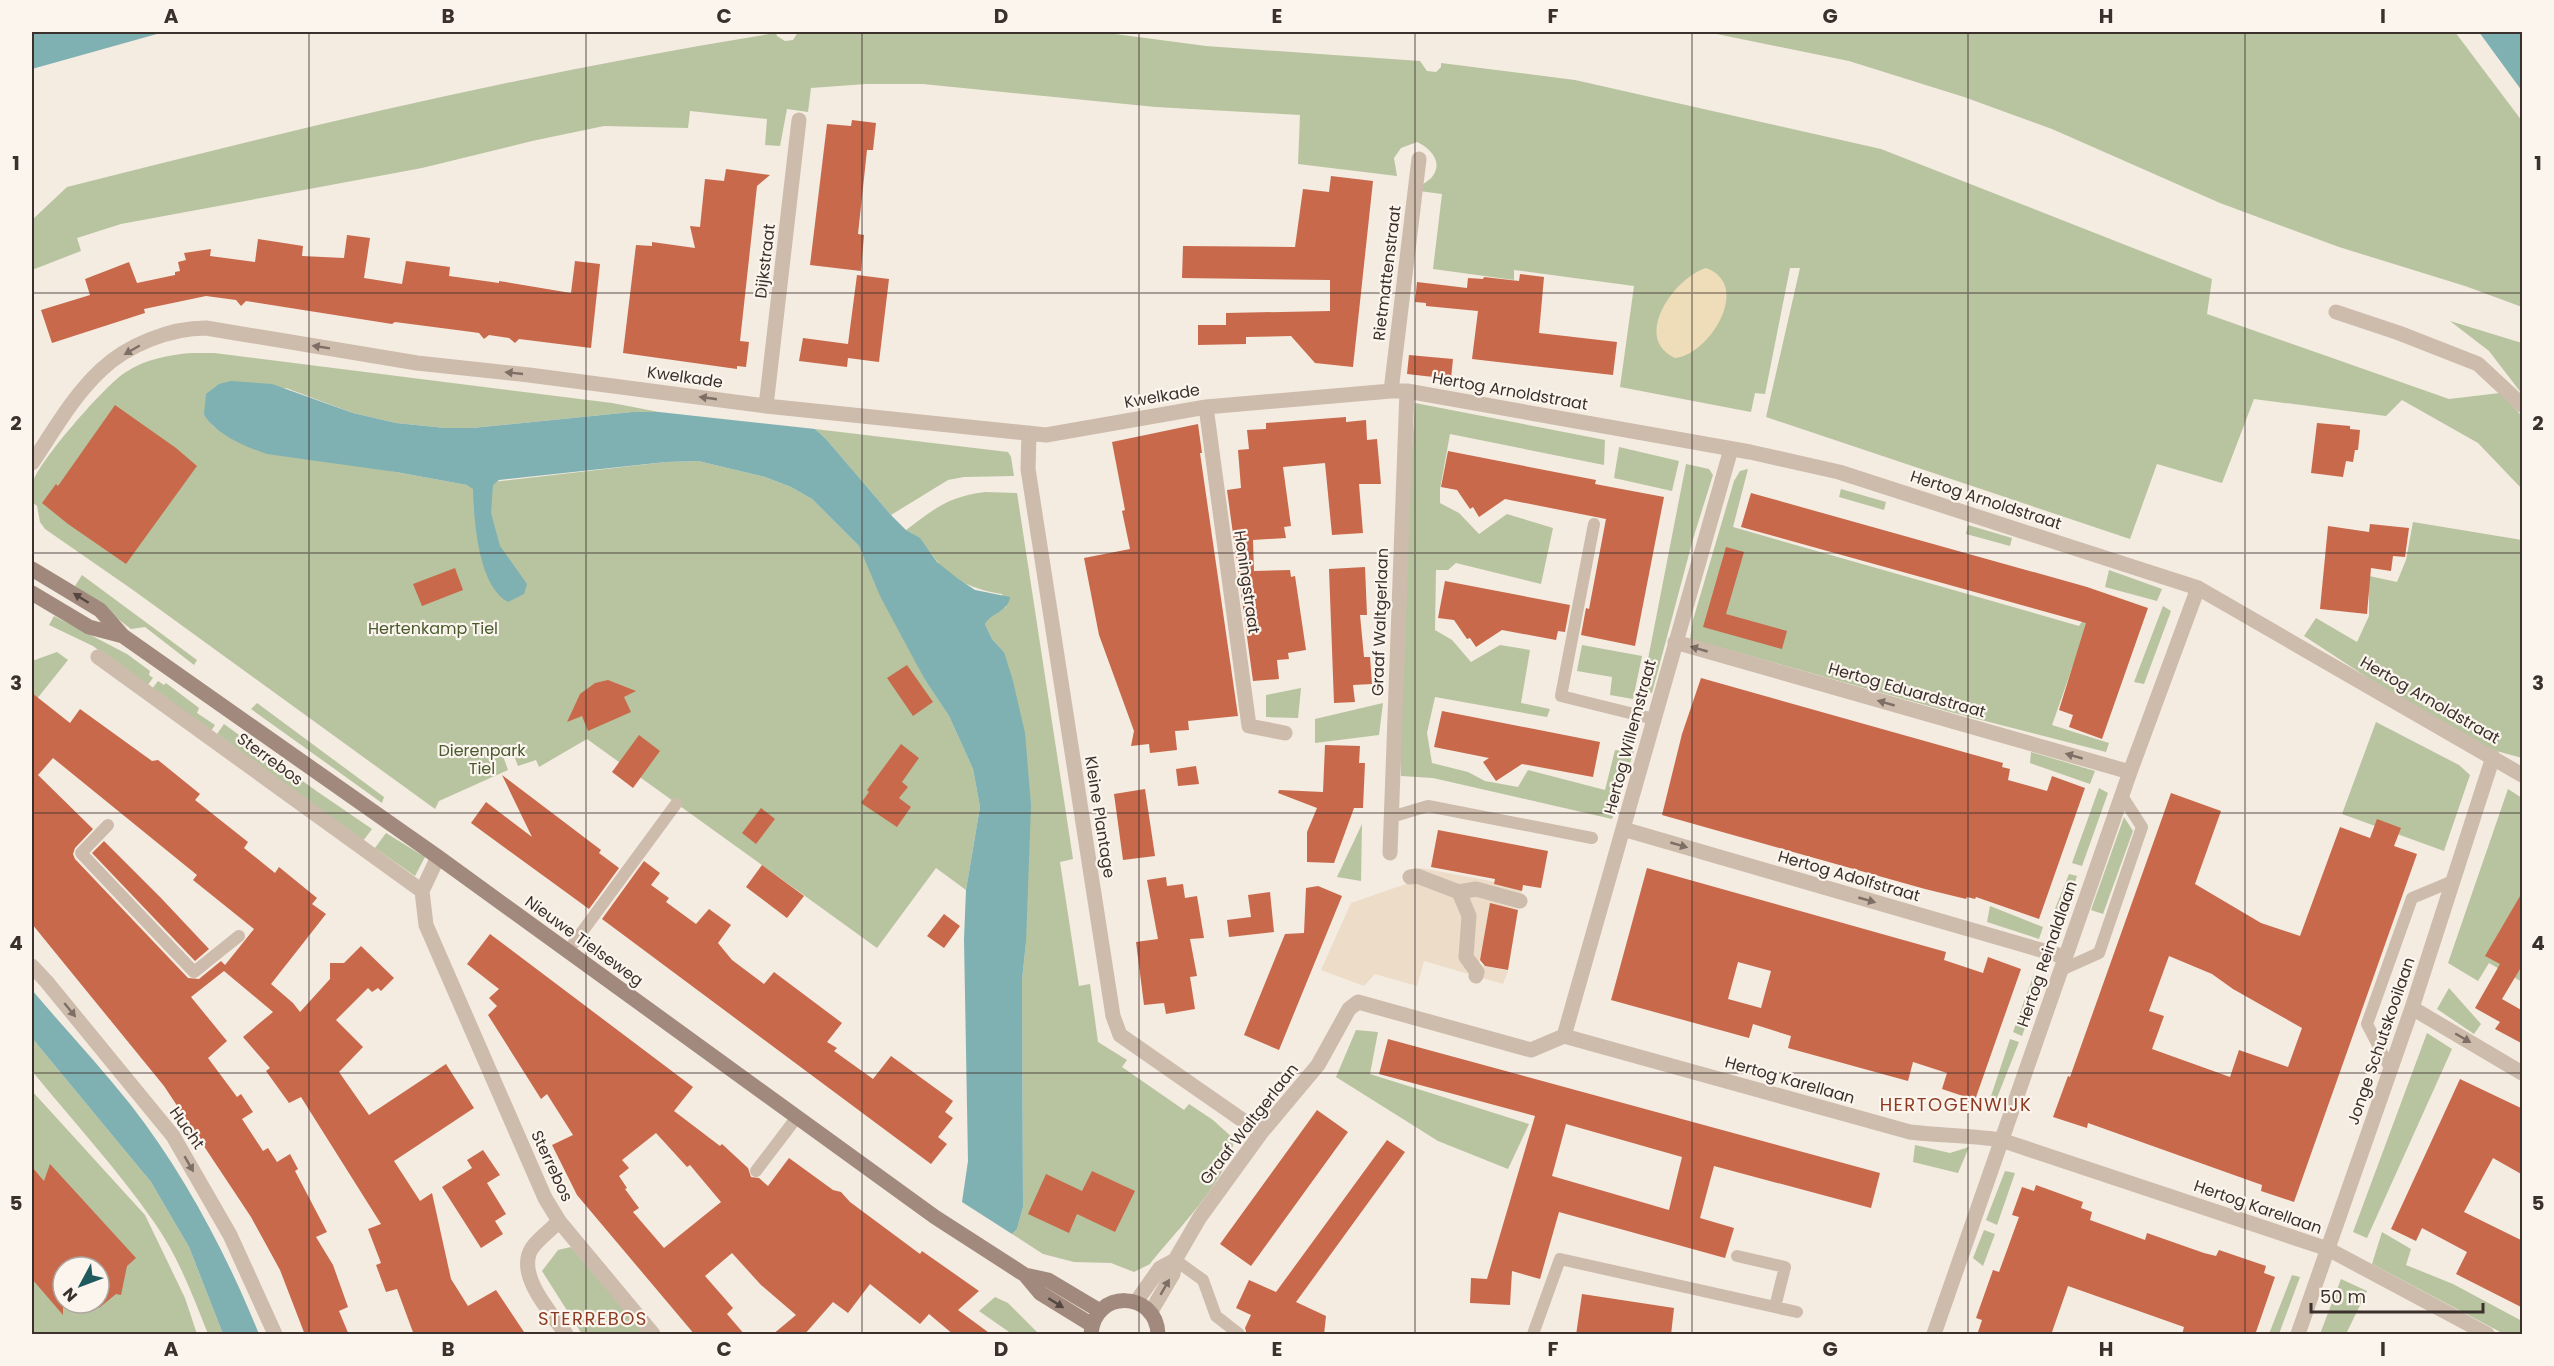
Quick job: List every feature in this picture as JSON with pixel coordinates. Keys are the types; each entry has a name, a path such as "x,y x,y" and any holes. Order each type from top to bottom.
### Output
{"main road":[{"name":"Nieuwe Tielseweg","path":"32,569 100,610 123,636 438,857 935,1217 1025,1275 1040,1293 1092,1330"},
{"name":"Nieuwe Tielseweg","path":"32,593 89,627 123,636"},
{"name":"Nieuwe Tielseweg","path":"1025,1275 1048,1280 1100,1311"},
{"path":"1092,1330 1100,1311 1114,1302 1136,1302 1150,1313 1158,1335"}],"street":[{"name":"Dijkstraat","path":"766,406 799,120"},
{"name":"Rietmattenstraat","path":"1391,391 1419,159"},
{"path":"2336,312 2399,333 2478,364 2523,405"},
{"name":"Kwelkade","path":"32,463 61,420 102,369 137,346 186,328 206,328 417,363 766,406 1046,435 1206,407 1391,391"},
{"name":"Hertog Arnoldstraat","path":"1391,391 1407,391 1731,449 1839,472 2198,588 2522,774"},
{"name":"Graaf Waltgerlaan","path":"1390,853 1407,391"},
{"name":"Honingstraat","path":"1206,407 1248,726 1285,733"},
{"name":"Kleine Plantage","path":"1029,433 1028,469 1113,1016 1120,1035 1261,1133"},
{"name":"Hertog Willemstraat","path":"1564,1036 1731,449"},
{"name":"Hertog Reinaldlaan","path":"1934,1335 2130,772 2198,588"},
{"name":"Hertog Eduardstraat","path":"1675,642 2130,772"},
{"name":"Sterrebos","path":"98,657 422,891 426,925 545,1198 559,1221 653,1335"},
{"name":"Jonge Schutskooilaan","path":"2298,1335 2412,1008 2493,757"},
{"name":"Hertog Adolfstraat","path":"1623,829 2063,964"},
{"path":"422,891 438,857"},
{"path":"1410,877 1417,876 1459,892 1476,889 1521,901"},
{"path":"1459,892 1469,915 1466,957 1477,972 1476,976"},
{"name":"Hucht","path":"32,966 173,1136 230,1235 275,1335"},
{"name":"Graaf Waltgerlaan","path":"1150,1313 1173,1274 1175,1260 1200,1217 1261,1133 1318,1065 1348,1009 1358,1002 1531,1050 1564,1036"},
{"path":"2412,1008 2523,1073"},
{"name":"Hertog Karellaan","path":"1564,1036 1910,1132 1938,1136 1969,1135 2001,1140 2328,1250 2487,1335"},
{"name":"Sterrebos","path":"559,1221 531,1249 526,1267 534,1288 566,1335"},
{"name":"Graaf Waltgerlaan","path":"1136,1302 1160,1268 1175,1260"}],"lane":[{"path":"1594,524 1561,696 1654,719"},
{"path":"2063,964 2099,953 2142,827 2122,796"},
{"path":"568,951 676,804"},
{"path":"1391,817 1428,806 1592,838"},
{"path":"108,825 81,853 194,972 239,936"},
{"path":"2391,1070 2367,1024 2412,898 2453,881"},
{"path":"756,1172 797,1117"},
{"path":"1737,1256 1785,1267 1776,1307"},
{"path":"1533,1335 1560,1259 1797,1312"},
{"path":"1175,1260 1203,1280 1216,1316 1239,1335"}],"green space":[{"path":"798,32 1100,32 1206,46 1420,61 1427,71 1436,72 1441,67 1441,63 1575,80 1881,149 2212,279 2207,314 2449,399 2500,393 2522,416 2522,489 2478,443 2402,400 2386,416 2254,399 2222,483 2157,464 2130,539 1766,417 1800,268 1790,268 1765,394 1755,393 1751,412 1620,387 1634,286 1514,270 1514,280 1433,269 1442,194 1419,191 1421,186 1432,177 1437,166 1431,152 1417,142 1401,148 1394,158 1397,176 1298,164 1300,115 1156,107 923,84 866,84 811,88 808,112 787,109 780,146 765,145 767,119 690,111 688,128 604,126 422,168 121,224 77,238 81,251 32,270 32,220 67,187 332,122 509,83 776,33 785,41 793,40"},
{"path":"1707,32 2455,32 2522,121 2522,307 2465,286 2339,247 2220,203 2052,129 1964,97 1849,61"},
{"path":"2450,321 2522,343 2522,394 2489,351"},
{"path":"192,353 214,353 612,403 659,412 632,412 472,428 445,428 396,423 353,413 286,388 204,415 214,427 396,472 467,485 666,462 698,461 765,477 791,487 812,499 859,546 925,680 949,716 973,769 980,807 966,890 936,868 877,948 587,739 539,767 536,760 518,766 513,753 503,756 508,770 439,801 435,809 45,529 40,522 37,506 32,502 31,494 36,475 58,443 89,407 117,379 141,364 158,358"},
{"path":"1415,403 1605,440 1604,465 1450,434 1440,489 1440,503 1459,513 1479,534 1507,514 1553,528 1541,584 1456,563 1448,570 1436,570 1435,630 1452,640 1471,662 1500,645 1530,650 1521,703 1550,709 1547,717 1435,697 1427,733 1432,763 1468,772 1485,781 1518,787 1528,770 1605,790 1615,750 1634,751 1612,819 1433,778 1401,776 1402,636"},
{"path":"815,429 1008,452 1014,476 964,477 948,480 891,515"},
{"path":"1619,447 1679,461 1672,491 1614,478"},
{"path":"1686,464 1709,469 1713,475 1693,539 1652,693 1642,690"},
{"path":"1748,469 1733,527 2079,626 2083,620 2089,620 2052,725 2109,743 2106,752 1954,713 1690,639 1693,620 1734,481 1740,471"},
{"path":"1841,489 1886,502 1884,510 1839,497"},
{"path":"985,492 1017,493 1073,859 1060,862 1079,986 1090,984 1098,1042 1127,1060 1122,1067 1184,1110 1189,1104 1213,1120 1234,1139 1231,1154 1223,1170 1200,1204 1150,1264 1134,1272 1111,1263 1074,1262 1043,1254 1012,1234 1017,1229 1023,1207 1022,980 1026,942 1004,652 992,639 985,624 988,618 1006,607 1002,594 974,587 949,574 919,540 906,530 951,500"},
{"path":"2413,522 2522,540 2522,758 2493,750 2408,704 2304,636 2316,618 2357,642 2369,616 2369,576 2397,582 2406,560"},
{"path":"1968,525 2012,538 2010,546 1966,534"},
{"path":"2109,570 2162,589 2157,601 2105,587"},
{"path":"82,575 197,660 194,665 145,627 131,629 75,586"},
{"path":"2163,606 2171,611 2144,684 2134,682"},
{"path":"54,616 127,654 150,671 149,675 153,678 147,686 93,646 49,625"},
{"path":"1582,645 1642,656 1633,699 1610,695 1612,677 1577,671"},
{"path":"57,652 68,660 32,705 32,661"},
{"path":"158,681 164,685 166,683 199,708 197,713 215,725 211,731 152,689"},
{"path":"1301,688 1298,718 1266,717 1266,695"},
{"path":"257,703 384,797 382,803 251,709"},
{"path":"1383,703 1379,735 1315,743 1315,719"},
{"path":"2376,722 2459,765 2470,775 2444,851 2342,814"},
{"path":"224,724 372,829 363,841 217,734"},
{"path":"2031,752 2095,771 2090,784 2030,763"},
{"path":"2099,788 2108,793 2082,866 2072,863"},
{"path":"2508,789 2522,798 2522,982 2489,963 2478,981 2448,963"},
{"path":"2124,817 2133,831 2103,914 2091,910"},
{"path":"1362,824 1361,881 1337,877"},
{"path":"386,833 425,857 415,876 375,848"},
{"path":"2069,874 2077,876 2062,922 2052,916"},
{"path":"1990,906 2043,927 2039,939 1987,922"},
{"path":"2034,974 2043,977 2022,1036 2013,1032"},
{"path":"2449,988 2481,1024 2474,1034 2437,1009"},
{"path":"1356,1030 1378,1032 1370,1074 1529,1124 1508,1169 1438,1141 1336,1077"},
{"path":"2427,1033 2452,1049 2367,1238 2353,1232"},
{"path":"32,1038 151,1182 189,1247 223,1334 208,1334 178,1262 163,1235 110,1164 32,1071"},
{"path":"2010,1039 2019,1042 1995,1103 1990,1099"},
{"path":"32,1091 145,1215 185,1298 197,1334 34,1334 32,1332"},
{"path":"1915,1145 1950,1153 1969,1147 1958,1173 1913,1162"},
{"path":"2005,1171 2015,1173 1997,1225 1986,1220"},
{"path":"1984,1230 1995,1234 1983,1266 1973,1258"},
{"path":"2382,1232 2411,1249 2406,1265 2453,1284 2522,1321 2522,1334 2504,1334 2372,1264"},
{"path":"571,1247 645,1334 582,1334 542,1271 558,1250"},
{"path":"2292,1275 2300,1277 2279,1334 2269,1334"},
{"path":"2341,1279 2367,1291 2346,1334 2320,1334"},
{"path":"995,1297 1008,1303 1039,1334 1012,1334 979,1311"}],"sand":[{"path":"1706,268 1720,277 1726,289 1726,303 1721,318 1701,345 1688,354 1675,358 1662,349 1657,337 1657,323 1671,295 1682,283"}],"shaded area":[{"path":"1421,868 1522,887 1519,909 1490,904 1479,965 1508,971 1503,984 1424,961 1417,986 1375,974 1364,986 1321,970 1351,903 1409,883 1410,871"}],"water":[{"path":"32,32 164,32 32,69"},
{"path":"2479,32 2522,32 2522,91"},
{"path":"231,381 272,384 353,413 396,423 445,428 472,428 632,412 659,412 815,429 891,515 906,530 920,538 937,562 975,590 1010,597 1006,606 985,624 992,639 1004,652 1013,681 1025,733 1031,805 1026,942 1022,980 1023,1207 1017,1229 1012,1234 962,1202 968,1161 964,939 966,890 980,807 973,769 949,716 925,680 880,596 859,546 812,499 791,487 765,477 698,461 666,462 499,480 493,485 491,513 500,546 527,584 524,594 508,602 498,594 484,568 477,535 473,489 467,485 396,472 267,454 241,444 216,429 204,415 206,394 219,384"},
{"path":"32,990 118,1089 150,1130 202,1214 233,1274 259,1334 223,1334 189,1247 151,1182 32,1038"}],"building":[{"path":"852,120 876,123 873,150 867,150 858,234 864,235 861,271 810,265 827,124 851,126"},
{"path":"726,169 770,175 757,186 740,341 749,342 746,367 737,366 737,369 623,353 636,245 652,246 652,242 695,248 690,226 700,227 705,179 724,181"},
{"path":"1331,176 1373,181 1353,367 1315,363 1291,336 1246,337 1246,344 1198,345 1198,325 1226,325 1226,313 1330,311 1330,280 1182,278 1183,246 1295,247 1303,189 1329,192"},
{"path":"347,235 370,238 364,278 402,284 406,261 450,267 449,276 499,283 499,281 571,293 575,261 600,264 591,348 519,339 515,343 509,338 489,335 484,339 479,333 395,322 392,324 246,301 241,306 236,300 206,296 144,309 145,313 52,343 41,310 90,295 85,279 129,262 137,283 175,275 175,272 180,271 178,262 186,260 184,253 211,249 210,256 255,262 258,239 303,246 302,256 344,258"},
{"path":"1520,274 1544,277 1539,333 1617,342 1613,375 1472,359 1478,311 1426,306 1426,303 1415,302 1417,282 1467,288 1468,278 1483,279 1484,277 1519,281"},
{"path":"857,275 889,279 879,362 848,358 847,367 799,361 803,338 848,344"},
{"path":"1409,355 1453,359 1451,379 1407,374"},
{"path":"115,405 176,448 197,466 126,564 42,503 56,484 58,486"},
{"path":"1346,417 1346,422 1366,420 1367,440 1377,439 1381,484 1359,484 1363,533 1332,535 1325,463 1283,467 1291,526 1284,527 1286,538 1253,540 1254,571 1290,570 1291,577 1295,576 1306,650 1288,653 1289,659 1277,660 1279,679 1253,681 1227,490 1241,488 1238,450 1249,449 1247,430 1266,429 1266,423"},
{"path":"2317,423 2350,426 2350,429 2360,430 2358,450 2355,450 2353,462 2346,461 2343,477 2311,473"},
{"path":"1198,424 1202,453 1200,453 1238,716 1188,721 1189,730 1175,731 1177,750 1150,753 1149,744 1131,746 1134,731 1099,635 1084,558 1130,549 1112,442"},
{"path":"1448,451 1596,480 1595,484 1664,497 1635,646 1581,635 1586,608 1589,609 1606,519 1505,499 1479,517 1473,507 1470,509 1457,490 1441,487"},
{"path":"1751,493 2087,587 2148,608 2102,739 2069,727 2073,715 2059,710 2086,623 1741,527"},
{"path":"2370,524 2409,528 2405,557 2393,556 2391,571 2371,568 2367,614 2320,609 2328,526 2369,532"},
{"path":"1726,547 1744,552 1726,614 1787,631 1782,649 1703,627"},
{"path":"1365,567 1367,615 1360,615 1364,657 1370,657 1372,684 1353,685 1355,702 1334,703 1329,569"},
{"path":"455,568 463,590 422,606 413,584"},
{"path":"1445,581 1570,605 1565,632 1558,631 1556,640 1502,630 1476,647 1470,638 1467,639 1454,620 1438,618"},
{"path":"907,665 933,702 913,716 887,678"},
{"path":"1701,678 2003,763 2002,767 2010,769 2008,780 2047,791 2052,776 2085,788 2039,919 1976,897 1966,899 1925,889 1662,815 1682,734"},
{"path":"608,680 636,691 624,697 631,712 588,731 582,716 567,722 580,694 595,683"},
{"path":"32,693 70,723 80,709 152,761 158,760 200,794 195,800 248,842 244,848 275,873 279,867 317,898 312,904 326,914 271,984 300,1012 330,979 330,963 344,963 361,946 394,978 381,991 378,988 372,992 368,988 336,1020 363,1047 339,1072 369,1115 446,1064 474,1108 394,1161 420,1201 432,1193 451,1279 468,1306 496,1290 526,1335 414,1335 397,1289 386,1292 376,1265 381,1263 368,1229 381,1224 301,1097 289,1103 266,1071 270,1068 243,1037 273,1012 224,971 191,997 227,1041 208,1058 237,1097 241,1094 253,1112 242,1119 263,1151 268,1148 277,1162 290,1154 298,1169 295,1171 327,1232 316,1237 333,1265 348,1307 339,1311 349,1335 305,1335 280,1270 251,1217 164,1086 32,924","holes":["53,758 197,875 193,880 254,929 225,965 221,961 199,979 188,978 75,859 73,854 75,848 93,829 38,775"]},
{"path":"1442,711 1600,742 1593,777 1522,764 1496,781 1483,762 1489,758 1434,747"},
{"path":"639,735 660,751 633,788 612,772"},
{"path":"901,744 919,758 902,782 908,787 899,798 911,807 897,827 861,803 869,792 867,790"},
{"path":"1325,745 1360,746 1359,763 1365,763 1363,808 1354,808 1334,863 1307,862 1307,832 1317,808 1278,793 1279,790 1323,792"},
{"path":"1196,766 1199,784 1178,786 1176,769"},
{"path":"502,775 601,850 599,853 619,868 589,909 471,823 486,802 532,837"},
{"path":"1145,789 1155,856 1123,860 1114,794"},
{"path":"2171,793 2221,811 2195,884 2261,923 2300,936 2340,827 2370,838 2377,819 2401,828 2394,846 2417,854 2294,1202 2261,1191 2262,1185 2088,1123 2087,1128 2053,1117 2068,1076 2070,1077","holes":["2169,956 2212,974 2233,989 2302,1028 2288,1067 2239,1050 2230,1077 2152,1049 2164,1016 2149,1011"]},
{"path":"761,808 775,819 756,844 742,833"},
{"path":"1438,830 1548,851 1541,888 1523,885 1522,891 1494,884 1495,879 1431,867"},
{"path":"104,841 209,949 195,961 92,853"},
{"path":"644,861 660,873 651,885 669,898 666,902 696,924 709,909 731,925 718,943 732,960 764,984 774,972 842,1023 827,1042 837,1048 834,1051 873,1079 891,1056 953,1101 945,1112 953,1118 938,1137 947,1144 931,1164 602,919"},
{"path":"762,865 804,896 787,918 746,887"},
{"path":"1647,868 1946,952 1944,960 1983,973 1988,957 2021,969 1975,1100 1942,1089 1947,1073 1913,1062 1908,1081 1788,1048 1791,1036 1753,1024 1749,1038 1611,1000","holes":["1738,962 1771,971 1761,1008 1728,999"]},
{"path":"1166,877 1167,886 1183,884 1185,898 1197,896 1204,938 1190,939 1197,976 1190,977 1195,1009 1166,1014 1164,1003 1144,1005 1136,942 1158,939 1147,880"},
{"path":"1318,886 1342,896 1279,1050 1244,1035 1285,934 1304,933 1306,888"},
{"path":"2523,891 2523,964 2502,999 2523,1011 2523,1044 2495,1029 2500,1022 2475,1008 2500,964 2485,956"},
{"path":"1270,892 1274,932 1229,937 1227,920 1251,917 1248,895"},
{"path":"1490,903 1518,910 1508,970 1485,966 1480,960"},
{"path":"944,914 960,926 944,948 927,936"},
{"path":"490,934 693,1087 674,1111 720,1146 722,1144 748,1168 751,1177 759,1178 768,1186 789,1158 833,1190 841,1192 850,1202 920,1254 922,1251 979,1291 958,1310 992,1335 954,1335 929,1314 920,1324 870,1284 848,1313 833,1302 804,1335 772,1335 796,1315 761,1285 732,1253 705,1276 733,1308 727,1314 745,1335 695,1335 577,1195 552,1145 573,1135 547,1094 541,1099 488,1015 497,1006 489,998 499,989 467,964","holes":["656,1133 687,1167 690,1165 721,1202 664,1248 633,1212 639,1208 625,1189 627,1188 619,1176 629,1168 622,1160"]},
{"path":"1388,1039 1880,1173 1871,1208 1714,1166 1700,1218 1734,1228 1725,1258 1559,1212 1540,1279 1512,1271 1510,1305 1470,1303 1471,1278 1487,1279 1535,1116 1379,1074","holes":["1566,1124 1682,1157 1669,1210 1552,1176"]},
{"path":"2460,1079 2523,1109 2523,1175 2493,1158 2464,1212 2523,1241 2523,1308 2456,1274 2467,1252 2422,1228 2416,1241 2391,1229"},
{"path":"1317,1110 1348,1132 1251,1266 1220,1244"},
{"path":"1387,1140 1405,1152 1296,1302 1326,1316 1324,1335 1247,1335 1245,1328 1251,1315 1236,1308 1249,1280 1276,1292"},
{"path":"483,1150 500,1175 487,1183 506,1214 495,1221 503,1234 481,1248 442,1187 472,1168 467,1160"},
{"path":"50,1164 136,1258 127,1266 121,1295 116,1294 111,1298 111,1255 51,1255 51,1301 32,1279 32,1167 44,1181"},
{"path":"1092,1171 1135,1191 1115,1232 1077,1214 1069,1233 1028,1214 1046,1174 1082,1191"},
{"path":"2036,1185 2083,1202 2081,1208 2092,1212 2090,1220 2145,1240 2147,1233 2204,1253 2216,1256 2219,1250 2266,1266 2264,1273 2275,1277 2255,1335 2182,1335 2184,1327 2068,1286 2051,1335 1977,1335 1982,1320 1976,1318 1993,1270 1999,1272 2019,1217 2012,1215 2022,1187 2034,1191"},
{"path":"1582,1294 1674,1308 1671,1335 1576,1335"}],"district":[{"name":"HERTOGENWIJK","path":"1956,1104"},
{"name":"STERREBOS","path":"593,1318"}],"park label":[{"name":"Hertenkamp Tiel","path":"433,628"},
{"name":"Dierenpark Tiel","path":"482,759"}]}
